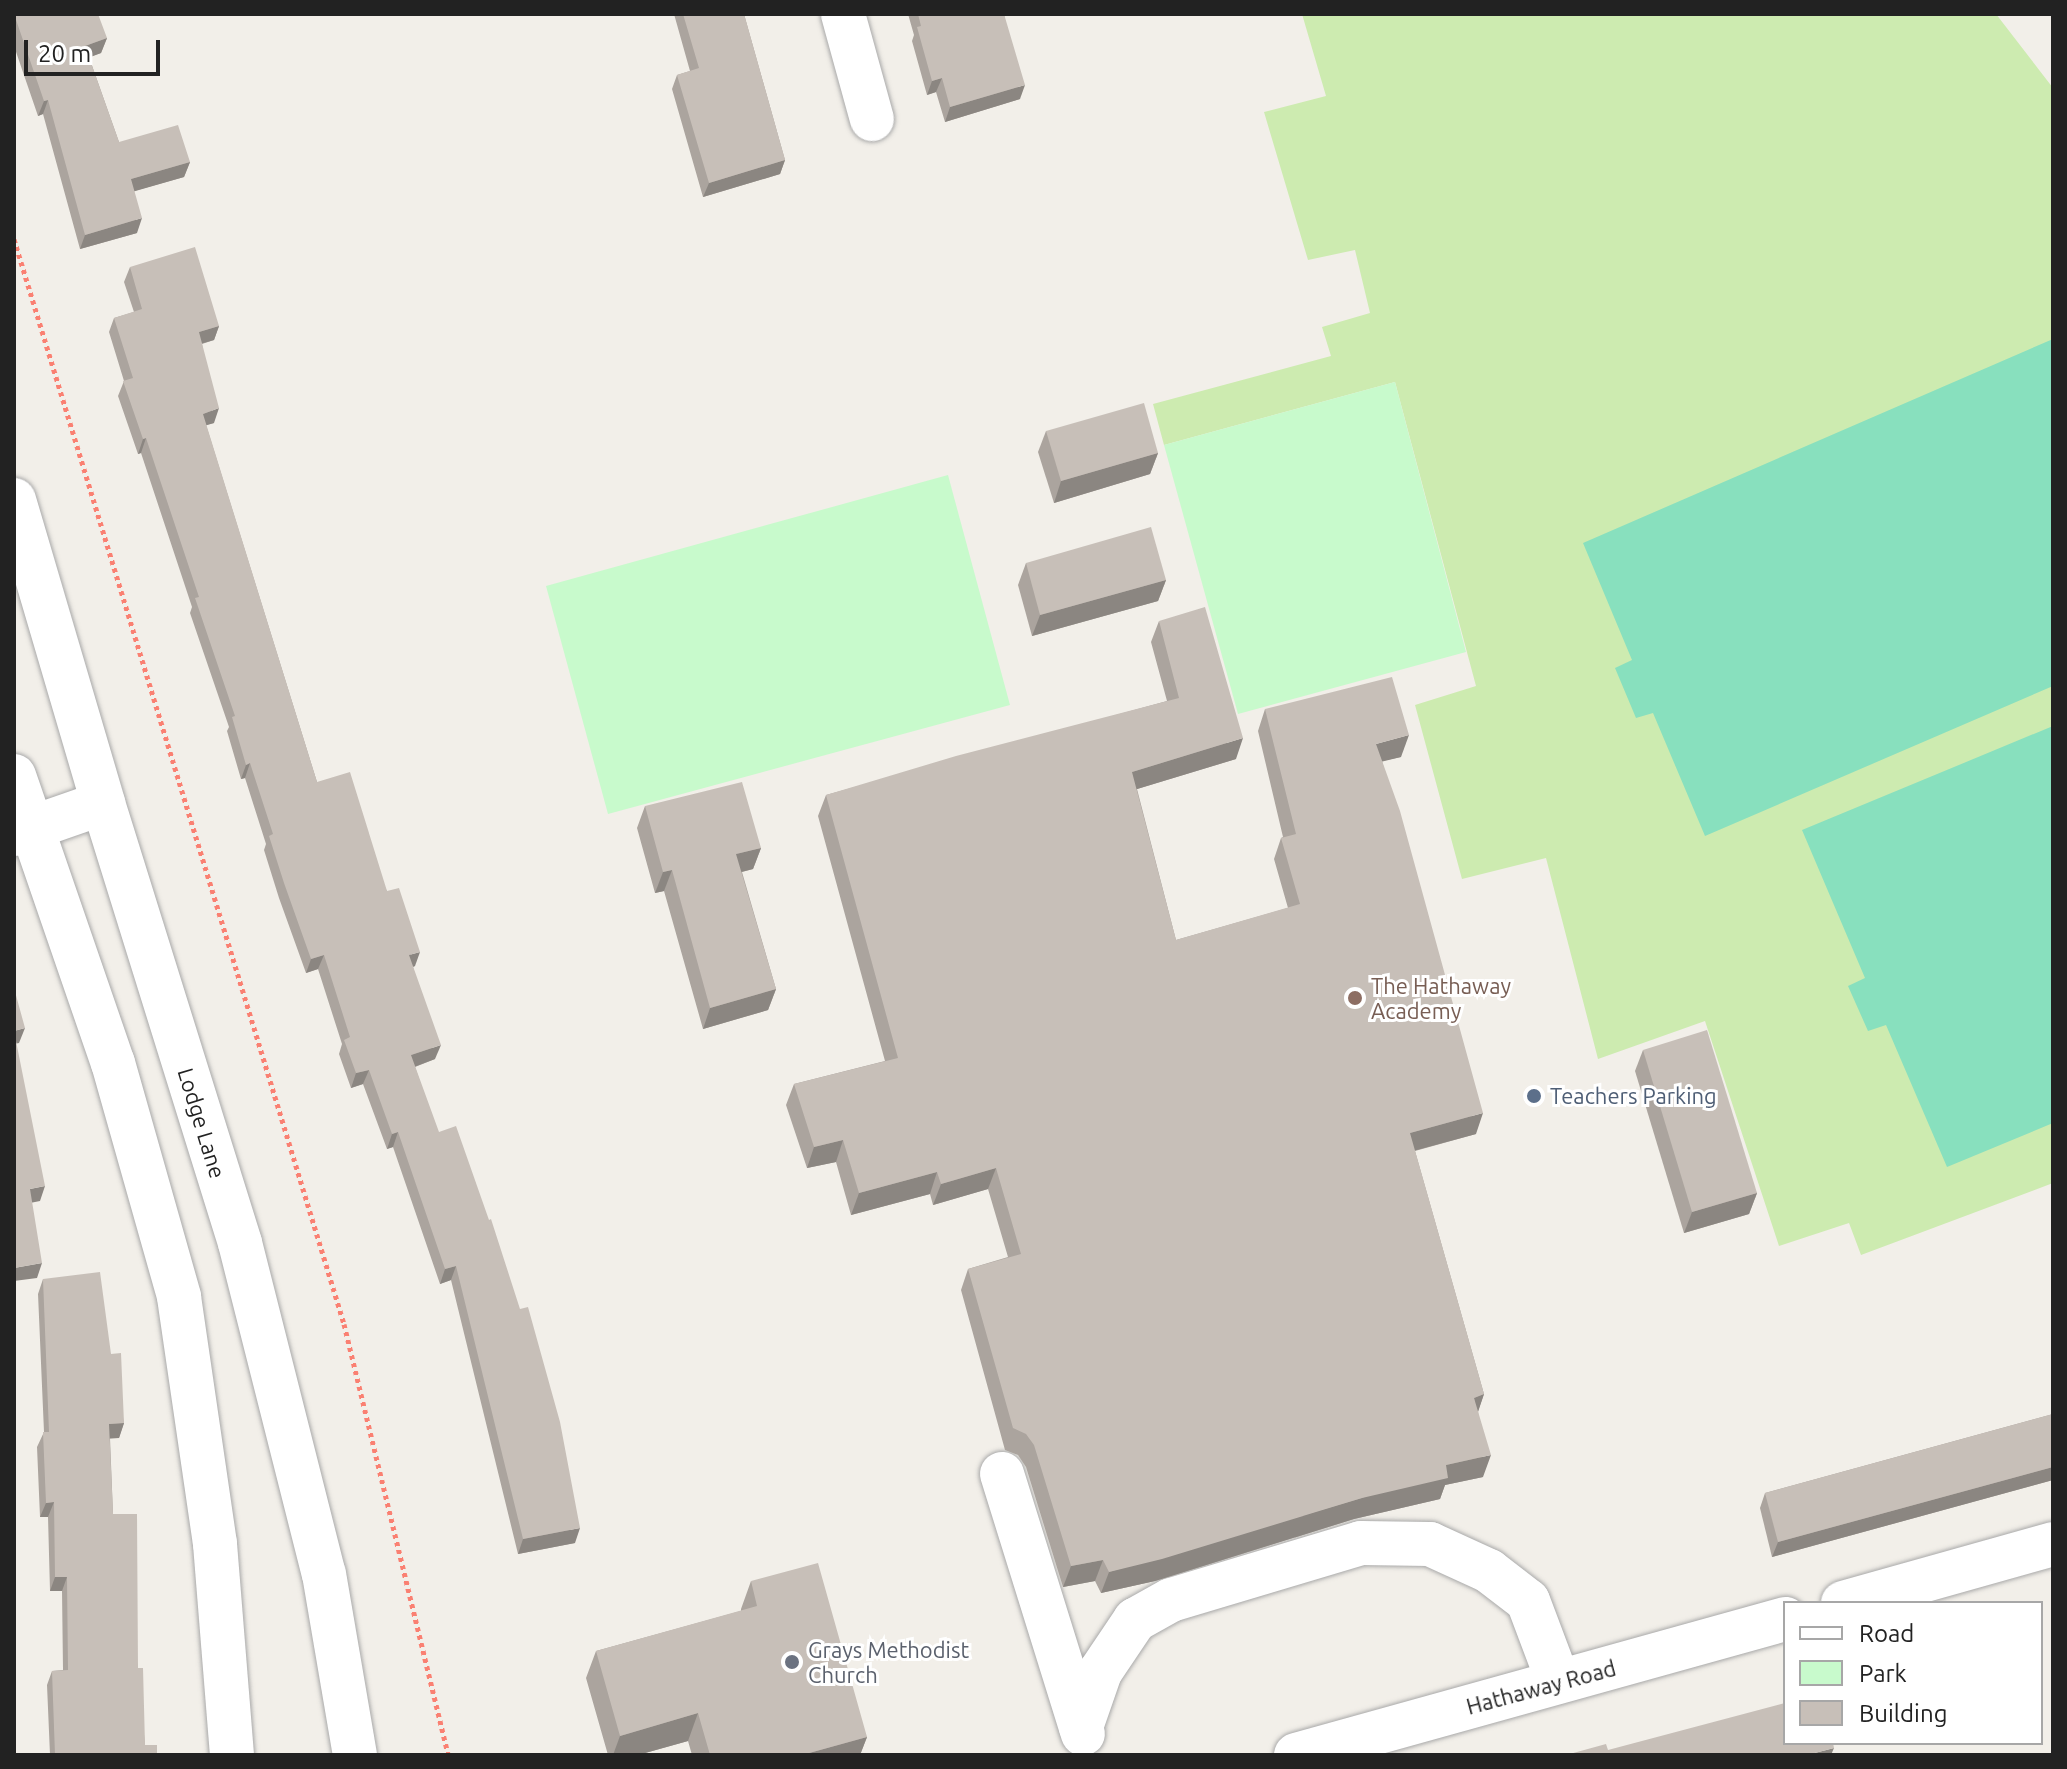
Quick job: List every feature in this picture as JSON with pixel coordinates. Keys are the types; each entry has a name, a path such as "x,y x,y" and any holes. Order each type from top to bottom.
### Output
{"street":[{"path":"843,14 872,119"},
{"name":"Lodge Lane","path":"14,500 103,803 240,1243 324,1574 355,1755"},
{"path":"14,776 23,831 113,1063 179,1297 215,1544 232,1755"},
{"path":"23,831 103,803"},
{"path":"1002,1474 1085,1741"},
{"path":"1085,1741 1100,1672 1135,1620 1171,1600 1361,1543 1430,1544 1489,1571 1528,1601 1558,1681"},
{"path":"1851,1601 2049,1553"},
{"name":"Hathaway Road","path":"1313,1753 1783,1620"}],"path":[{"path":"14,239 344,1324 448,1755"}],"green space":[{"path":"1302,14 1996,14 2053,88 2053,1183 1861,1255 1849,1223 1779,1246 1705,1021 1598,1059 1546,858 1462,879 1415,705 1476,686 1395,382 1164,445 1153,404 1331,356 1322,327 1370,313 1355,250 1308,260 1264,112 1326,96"},
{"path":"2053,339 2053,686 1705,836 1653,713 1636,718 1615,668 1632,660 1583,543"},
{"path":"1395,382 1466,652 1238,714 1164,445"},
{"path":"948,475 1010,705 608,814 546,586"},
{"path":"2053,726 2053,1123 1947,1167 1886,1025 1868,1031 1848,986 1865,978 1802,830"}],"building":[{"path":"14,14 98,14 107,38 85,46 119,142 178,125 190,162 131,179 142,218 85,235 48,100 44,101"},
{"path":"683,14 744,14 785,160 709,183 677,75 699,68"},
{"path":"918,14 1004,14 1025,85 950,107 942,78 932,81 917,27 921,26"},
{"path":"195,247 219,326 199,332 219,408 203,414 317,782 350,772 387,891 399,888 420,952 409,955 441,1045 411,1055 439,1132 456,1126 520,1309 528,1307 560,1422 580,1528 523,1539 456,1266 445,1269 398,1132 392,1134 369,1070 356,1073 344,1040 350,1037 324,955 311,959 269,836 273,834 250,763 246,765 232,717 235,716 195,598 199,597 146,438 143,439 123,381 133,378 114,318 142,309 130,267"},
{"path":"1144,403 1158,453 1061,481 1046,431"},
{"path":"1151,527 1166,580 1040,615 1026,563"},
{"path":"1205,607 1243,738 1132,772 1176,940 1300,904 1281,838 1296,834 1265,709 1392,677 1409,735 1376,744 1400,811 1483,1113 1410,1133 1484,1394 1474,1398 1491,1455 1446,1465 1448,1478 1362,1498 1162,1559 1109,1572 1103,1560 1071,1566 1034,1445 1026,1434 1013,1428 968,1269 1021,1254 996,1168 941,1184 937,1172 859,1193 843,1140 814,1147 794,1084 898,1058 826,795 956,756 1179,698 1159,621"},
{"path":"742,782 761,848 736,854 776,989 710,1008 672,870 663,872 645,806"},
{"path":"14,988 25,1028 14,1031"},
{"path":"1707,1030 1757,1193 1692,1212 1643,1050"},
{"path":"14,1031 45,1186 30,1189 42,1263 14,1268"},
{"path":"100,1272 111,1354 121,1353 124,1423 109,1424 113,1514 137,1514 138,1668 143,1668 145,1745 157,1745 157,1755 55,1755 52,1671 68,1670 67,1577 55,1577 54,1502 46,1503 43,1432 49,1432 43,1279"},
{"path":"2053,1414 2053,1467 1778,1542 1765,1493"},
{"name":"Grays Methodist Church","path":"818,1563 867,1737 802,1755 710,1755 698,1713 620,1736 596,1651 757,1606 751,1581"},
{"path":"1783,1704 1783,1745 1833,1745 1834,1748 1807,1755 1566,1755 1606,1744 1608,1750"}],"place":[{"name":"The Hathaway Academy","path":"1355,998"},
{"name":"Teachers Parking","path":"1534,1096"},
{"name":"Grays Methodist Church","path":"792,1662"}]}
